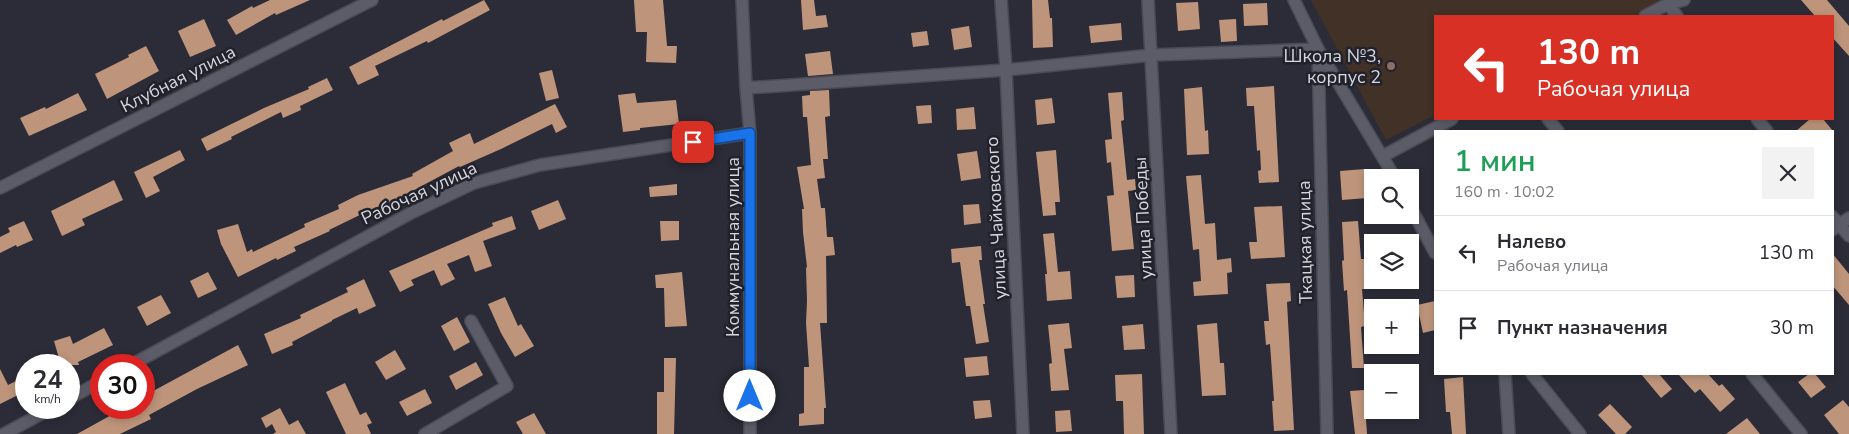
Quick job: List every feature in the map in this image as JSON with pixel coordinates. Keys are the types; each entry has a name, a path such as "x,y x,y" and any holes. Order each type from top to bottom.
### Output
{"street":[{"name":"Клубная улица","path":"0,188 372,0"},
{"name":"Коммунальная улица","path":"742,0 750,133 750,434"},
{"name":"улица Чайковского","path":"1001,0 1023,434"},
{"name":"улица Победы","path":"1148,0 1171,434"},
{"path":"1294,0 1318,49 1390,169"},
{"path":"1647,15 1668,4 1684,0"},
{"path":"1668,4 1676,15"},
{"path":"746,88 1006,70 1152,55 1318,49"},
{"name":"Ткацкая улица","path":"1318,49 1327,434"},
{"path":"1384,156 1450,120"},
{"path":"1549,120 1557,130"},
{"path":"1758,120 1766,130"},
{"name":"Рабочая улица","path":"151,354 411,213 474,183 540,165 750,133"},
{"path":"1838,222 1849,236"},
{"path":"1419,223 1434,251"},
{"path":"425,434 507,386 471,321"},
{"path":"1505,375 1509,434"},
{"path":"1533,375 1580,434"},
{"path":"1753,375 1801,434"},
{"path":"4,434 32,419"}],"shaded area":[{"name":"Школа №3, корпус 2","path":"1311,0 1665,0 1635,15 1434,15 1434,116 1386,140"}],"building":[{"path":"270,0 310,0 276,15 275,13 236,35 227,20 252,6 253,8"},
{"path":"484,0 490,10 428,43 427,41 375,66 379,75 358,85 349,67 442,19 443,21"},
{"path":"634,0 663,0 667,46 677,46 676,63 646,62 647,32 636,32"},
{"path":"801,0 814,0 816,16 826,15 828,27 803,30"},
{"path":"1032,0 1048,0 1050,18 1052,18 1053,47 1033,48"},
{"path":"1801,0 1827,0 1849,26 1849,56 1834,39 1834,15 1814,15"},
{"path":"1198,2 1200,29 1178,31 1176,3"},
{"path":"1267,3 1268,25 1244,26 1243,4"},
{"path":"204,19 216,46 190,57 178,31"},
{"path":"1236,19 1237,41 1221,42 1219,20"},
{"path":"1121,23 1122,40 1091,43 1089,26"},
{"path":"969,26 972,47 954,50 951,29"},
{"path":"927,31 929,45 913,47 911,33"},
{"path":"146,46 159,71 107,99 95,74"},
{"path":"830,51 833,74 808,76 805,54"},
{"path":"552,70 559,98 546,101 539,73"},
{"path":"327,78 333,90 300,106 301,110 283,118 281,112 207,151 201,139 264,108 309,89 308,87"},
{"path":"1274,86 1279,182 1259,183 1258,171 1261,170 1260,150 1257,151 1254,106 1247,106 1246,88"},
{"path":"1202,87 1205,131 1208,130 1209,154 1187,155 1184,89"},
{"path":"829,90 830,116 825,117 828,159 823,159 825,178 817,179 821,208 825,208 827,237 833,237 835,255 826,256 827,323 820,323 826,408 824,408 824,424 799,426 799,414 804,413 804,367 809,367 806,323 807,267 802,209 804,209 797,167 811,165 807,117 803,117 802,96 810,95 810,91"},
{"path":"1122,92 1124,120 1121,121 1127,180 1135,179 1136,190 1128,191 1134,249 1112,251 1107,196 1114,195 1111,162 1107,163 1105,140 1112,139 1108,93"},
{"path":"78,93 87,110 29,136 20,118 45,107 46,109"},
{"path":"635,93 637,103 676,100 679,124 640,128 640,130 623,132 618,95"},
{"path":"1052,98 1055,123 1037,125 1035,100"},
{"path":"555,104 567,127 556,133 552,124 501,149 459,166 403,196 403,198 372,209 294,247 296,251 277,260 276,258 238,277 221,244 217,230 238,224 247,252 252,249 253,252 305,227 304,224 339,209 338,205 358,195 413,176 412,174 453,151 449,143 470,133 474,144"},
{"path":"931,105 932,123 918,124 916,106"},
{"path":"974,107 976,129 957,130 956,109"},
{"path":"1809,120 1824,120 1832,130 1797,130"},
{"path":"180,150 185,160 153,177 160,191 146,198 134,172"},
{"path":"1056,150 1060,202 1055,202 1056,215 1043,216 1036,152"},
{"path":"977,151 981,178 961,181 957,154"},
{"path":"1364,169 1364,198 1342,200 1340,171"},
{"path":"1201,175 1205,224 1215,223 1217,260 1231,258 1232,272 1227,273 1228,294 1194,296 1193,282 1201,281 1199,249 1193,250 1186,176"},
{"path":"114,180 123,200 82,219 85,225 62,236 51,211"},
{"path":"677,184 677,195 650,197 649,187"},
{"path":"558,200 566,219 539,230 531,211"},
{"path":"979,204 981,223 964,225 963,205"},
{"path":"1282,206 1285,257 1251,259 1249,242 1257,242 1254,207"},
{"path":"512,216 516,229 483,241 492,266 475,272 469,255 447,264 455,279 441,286 434,270 411,280 414,285 400,292 389,271 493,226 492,223"},
{"path":"24,221 33,240 17,247 16,245 0,253 0,237 10,232 8,228"},
{"path":"660,221 679,221 679,240 661,241"},
{"path":"1358,221 1361,259 1364,259 1364,289 1362,289 1364,326 1361,327 1364,368 1352,368 1347,290 1344,291 1342,222"},
{"path":"1054,233 1058,272 1070,271 1072,299 1047,301 1045,274 1047,274 1043,234"},
{"path":"981,246 982,260 979,260 989,342 976,344 970,306 966,306 960,262 952,263 951,249"},
{"path":"1834,255 1849,274 1849,305 1834,287"},
{"path":"208,272 217,289 198,298 190,281"},
{"path":"682,272 687,326 665,327 664,288 656,288 655,275"},
{"path":"1134,275 1135,297 1117,298 1115,276"},
{"path":"364,279 376,306 359,314 357,308 292,342 293,345 272,354 264,334 301,318 300,315 348,292 346,288"},
{"path":"1290,283 1291,301 1287,302 1294,430 1274,431 1270,344 1266,345 1264,321 1269,321 1266,284"},
{"path":"161,295 171,313 147,326 137,307"},
{"path":"505,297 518,326 521,324 534,346 515,357 501,333 488,304"},
{"path":"1434,301 1434,330 1423,333 1419,305"},
{"path":"457,317 470,342 454,351 441,326"},
{"path":"1069,323 1072,348 1064,349 1069,390 1051,391 1049,364 1052,363 1048,325"},
{"path":"1217,323 1220,363 1224,363 1226,395 1202,396 1197,325"},
{"path":"1143,324 1145,349 1124,350 1122,326"},
{"path":"104,328 113,345 94,354 90,354 90,356 80,361 80,354 58,354 54,341 70,336 73,344"},
{"path":"238,345 248,365 155,412 155,390"},
{"path":"395,350 406,369 386,380 375,362"},
{"path":"987,356 989,375 966,377 964,358"},
{"path":"664,358 676,358 674,434 657,434 657,392 664,392"},
{"path":"476,362 483,375 456,390 449,376"},
{"path":"0,369 8,385 15,382 15,396 0,404"},
{"path":"1142,374 1144,434 1124,434 1123,401 1116,401 1115,375"},
{"path":"1642,375 1660,375 1672,389 1661,398"},
{"path":"1679,375 1709,375 1719,386 1722,384 1735,399 1720,412 1700,389 1695,393"},
{"path":"1808,375 1816,375 1826,387 1811,398 1798,382"},
{"path":"1463,377 1466,434 1452,434 1450,412 1446,412 1444,379"},
{"path":"345,383 360,415 366,412 372,423 367,425 371,434 346,434 326,392"},
{"path":"425,389 432,403 407,416 399,402"},
{"path":"1364,390 1364,419 1366,419 1367,434 1355,434 1350,391"},
{"path":"990,400 992,417 975,419 973,401"},
{"path":"1843,400 1849,407 1849,434 1839,434 1824,415"},
{"path":"1610,404 1632,427 1625,434 1616,434 1598,415"},
{"path":"280,408 289,425 298,420 306,434 273,434 276,432 272,424 266,428 261,418"},
{"path":"1070,410 1072,431 1056,432 1055,411"},
{"path":"534,413 546,434 523,434 516,422"},
{"path":"1747,418 1760,434 1726,434"},
{"path":"104,419 151,419 120,434 77,434"}],"place":[{"name":"Школа №3, корпус 2","path":"1391,66"}],"route":[{"path":"693,142 750,133 750,396"}]}
